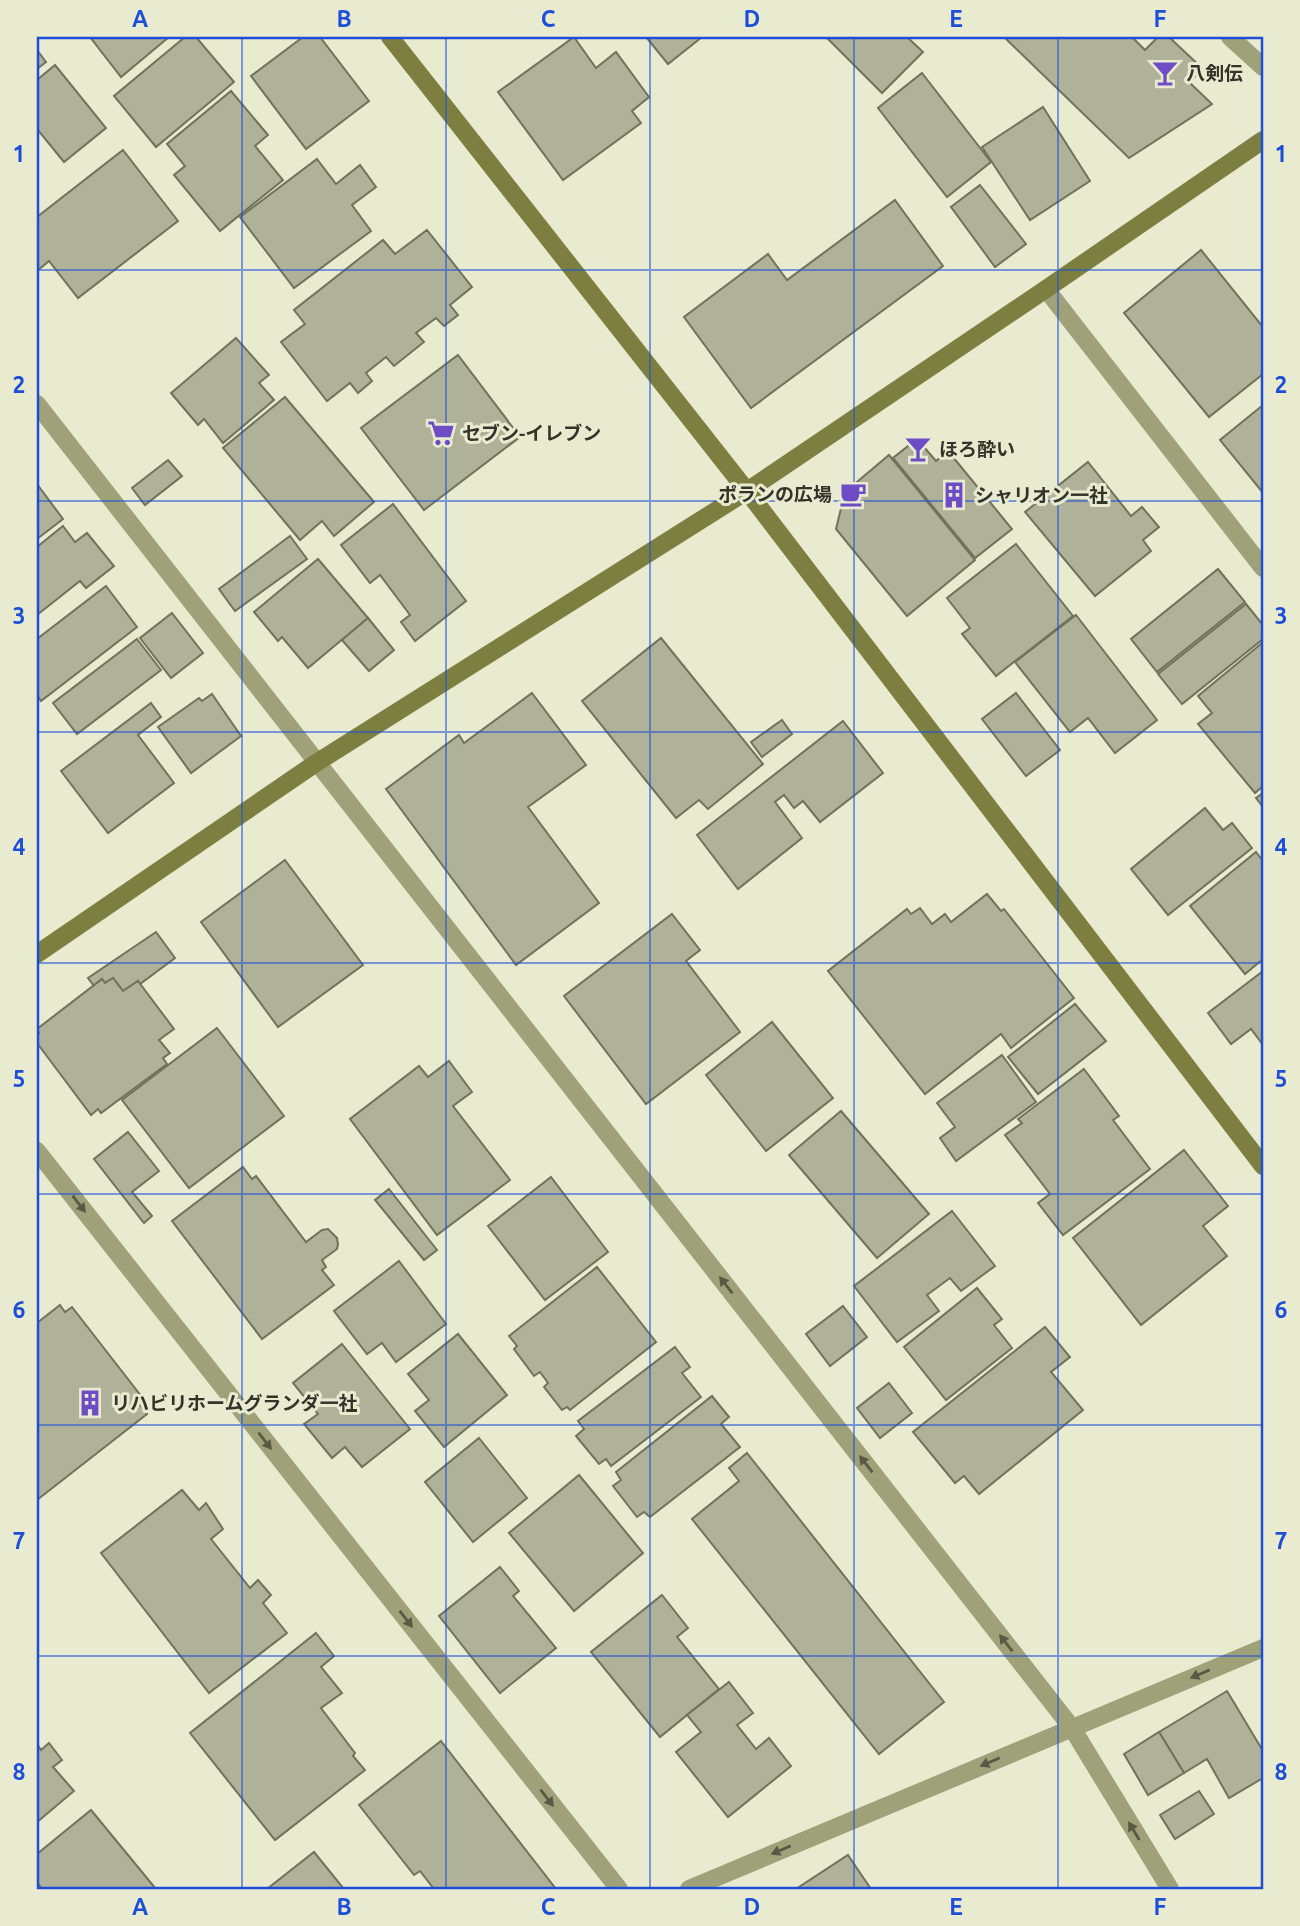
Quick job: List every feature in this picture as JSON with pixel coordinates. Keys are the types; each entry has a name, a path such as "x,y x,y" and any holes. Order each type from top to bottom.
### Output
{"street":[{"path":"390,37 747,491 1263,1166"},
{"path":"1230,37 1263,67"},
{"path":"37,954 317,763 747,491 1263,139"},
{"path":"1046,289 1263,568"},
{"path":"37,404 1072,1728 1170,1889"},
{"path":"37,1151 619,1889"},
{"path":"689,1889 1263,1648"}],"building":[{"path":"90,37 169,37 121,77"},
{"path":"185,37 196,37 234,82 156,147 114,96"},
{"path":"303,37 320,37 369,101 306,149 251,76"},
{"path":"574,37 596,68 616,52 649,97 632,111 641,123 563,180 498,92"},
{"path":"646,37 702,37 668,64"},
{"path":"826,37 907,37 923,52 882,93"},
{"path":"1004,37 1132,37 1145,50 1158,37 1169,37 1203,69 1189,82 1212,104 1129,158"},
{"path":"37,50 46,62 37,69"},
{"path":"55,65 106,128 64,162 37,129 37,80"},
{"path":"922,73 991,162 947,197 878,108"},
{"path":"231,91 268,135 255,146 283,180 220,231 174,175 185,166 167,144"},
{"path":"1043,107 1090,181 1030,220 982,147"},
{"path":"123,150 178,221 78,298 49,261 37,271 37,217"},
{"path":"317,159 336,184 360,165 376,187 352,205 371,231 294,288 240,217"},
{"path":"980,185 1026,244 995,267 951,207"},
{"path":"895,200 943,266 751,408 684,317 768,254 787,280"},
{"path":"427,230 472,287 450,305 458,315 444,326 436,318 416,333 424,342 394,366 386,357 366,373 372,381 358,393 350,383 327,401 281,342 305,324 294,310 383,240 395,254"},
{"path":"1201,250 1263,327 1263,374 1209,417 1124,313"},
{"path":"236,338 269,375 259,383 274,400 223,443 204,419 198,425 171,393"},
{"name":"セブン-イレブン","path":"458,355 520,437 424,510 361,428"},
{"path":"285,397 374,502 334,536 322,521 300,540 223,448"},
{"path":"1263,405 1263,493 1220,440"},
{"name":"シャリオン一社","path":"917,439 936,461 948,451 1012,529 975,558 893,458"},
{"path":"889,455 975,560 907,616 836,529 845,492"},
{"path":"168,460 182,476 145,505 132,488"},
{"path":"1088,462 1131,516 1142,507 1159,527 1143,540 1151,551 1095,596 1025,512"},
{"path":"37,484 63,519 37,539"},
{"path":"393,504 466,601 415,641 401,622 410,615 380,575 370,583 341,545"},
{"path":"63,526 75,542 87,533 114,566 86,588 80,581 37,615 37,547"},
{"path":"290,536 307,559 235,611 219,589"},
{"path":"1016,544 1073,616 996,676 962,634 970,628 947,598"},
{"path":"318,559 368,618 308,668 282,637 278,641 254,612"},
{"path":"1218,569 1245,602 1157,672 1131,639"},
{"path":"106,586 137,627 41,701 37,695 37,639"},
{"path":"1246,604 1263,625 1263,639 1182,704 1158,674"},
{"path":"172,613 203,653 171,678 140,638"},
{"path":"1076,615 1157,720 1115,753 1088,718 1070,732 1015,662"},
{"path":"368,618 394,650 369,671 342,640"},
{"path":"661,638 763,764 708,809 699,800 676,818 582,701"},
{"path":"137,639 161,670 77,734 53,703"},
{"path":"1262,643 1263,786 1255,793 1198,724 1212,713 1198,696"},
{"path":"532,693 586,765 528,807 599,903 516,965 386,789 459,735 464,743"},
{"path":"1016,693 1060,750 1026,776 982,719"},
{"path":"212,694 241,736 191,773 158,727 199,698 202,701"},
{"path":"151,703 161,717 138,735 174,783 108,833 61,771"},
{"path":"782,720 792,734 762,757 751,742"},
{"path":"843,721 883,773 820,822 803,801 794,808 784,795 775,802 802,838 738,889 697,835"},
{"path":"1263,793 1263,807 1256,798"},
{"path":"1205,808 1223,830 1232,823 1252,848 1168,915 1131,869"},
{"path":"1256,852 1263,861 1263,959 1245,974 1190,906"},
{"path":"285,860 363,965 278,1027 201,922"},
{"path":"987,894 1001,911 1004,909 1074,998 1011,1048 1001,1034 925,1094 828,971 907,909 911,914 920,908 932,924 945,914 951,922"},
{"path":"672,914 700,950 686,961 740,1032 646,1104 564,996"},
{"path":"156,932 175,958 140,984 138,981 123,991 113,978 105,983 102,979 94,986 88,978"},
{"path":"1263,971 1263,1045 1251,1029 1231,1044 1208,1013"},
{"path":"113,978 123,991 138,981 174,1029 159,1040 170,1053 163,1058 167,1064 101,1113 98,1109 91,1115 37,1043 37,1029 102,979 105,983"},
{"path":"1075,1004 1106,1041 1038,1094 1008,1057"},
{"path":"772,1022 833,1098 766,1151 706,1075"},
{"path":"217,1028 284,1116 189,1188 122,1100"},
{"path":"1002,1055 1036,1102 956,1161 940,1138 955,1127 937,1103"},
{"path":"449,1061 472,1092 453,1106 510,1180 437,1235 350,1119 419,1066 428,1077"},
{"path":"1084,1069 1119,1116 1113,1120 1150,1169 1063,1235 1038,1203 1050,1194 1005,1135 1022,1123 1018,1119"},
{"path":"841,1111 929,1214 877,1258 789,1155"},
{"path":"128,1132 159,1171 132,1192 152,1216 144,1223 94,1159"},
{"path":"1184,1150 1228,1206 1203,1226 1227,1256 1141,1325 1073,1238"},
{"path":"243,1167 252,1179 256,1176 306,1242 322,1230 328,1229 337,1238 338,1244 337,1249 322,1260 326,1267 322,1270 334,1285 262,1339 172,1221"},
{"path":"551,1177 608,1252 545,1300 488,1226"},
{"path":"389,1189 437,1250 424,1260 375,1200"},
{"path":"952,1211 995,1266 961,1291 950,1278 927,1295 939,1311 897,1342 854,1286"},
{"path":"399,1261 446,1324 396,1362 382,1343 367,1354 334,1311"},
{"path":"597,1267 656,1342 570,1410 567,1407 562,1410 544,1387 548,1383 540,1372 534,1376 514,1349 517,1346 509,1336"},
{"path":"977,1288 1002,1319 994,1325 1012,1348 946,1400 904,1347"},
{"name":"リハビリホームグランダ一社","path":"60,1305 65,1312 72,1307 145,1401 140,1405 147,1414 37,1500 37,1323"},
{"path":"843,1306 867,1337 830,1366 806,1334"},
{"path":"1045,1327 1070,1357 1051,1372 1083,1410 979,1494 964,1476 955,1483 913,1432"},
{"path":"458,1334 507,1395 444,1447 415,1411 429,1400 408,1374"},
{"path":"342,1344 410,1429 362,1467 345,1447 332,1458 304,1424 318,1414 293,1383"},
{"path":"675,1347 690,1367 682,1373 701,1397 611,1466 606,1459 599,1464 576,1436 584,1429 578,1421"},
{"path":"889,1383 912,1413 880,1438 857,1408"},
{"path":"712,1396 729,1417 721,1424 740,1447 650,1517 644,1512 637,1517 613,1486 621,1480 616,1472"},
{"path":"479,1438 527,1498 473,1542 425,1482"},
{"path":"747,1453 944,1702 879,1754 692,1519 739,1481 729,1468"},
{"path":"579,1475 643,1553 574,1611 509,1533"},
{"path":"182,1490 199,1510 206,1503 223,1529 211,1539 250,1588 258,1580 271,1595 263,1603 287,1633 209,1693 101,1553"},
{"path":"500,1567 519,1591 513,1596 556,1648 500,1693 439,1616"},
{"path":"662,1595 688,1628 677,1637 719,1689 660,1737 591,1652"},
{"path":"316,1633 334,1656 321,1667 342,1693 321,1708 365,1770 275,1840 190,1733"},
{"path":"729,1682 753,1713 737,1725 756,1749 769,1738 791,1766 728,1817 676,1752 701,1732 687,1715"},
{"path":"1227,1691 1263,1751 1263,1778 1229,1798 1207,1759 1184,1773 1159,1732"},
{"path":"1159,1732 1184,1773 1148,1795 1124,1754"},
{"path":"441,1741 556,1889 434,1889 420,1871 414,1875 359,1805"},
{"path":"49,1743 62,1760 53,1767 74,1791 37,1822 37,1744 41,1750"},
{"path":"1199,1791 1214,1814 1175,1839 1160,1815"},
{"path":"91,1810 156,1889 42,1889 37,1882 37,1854"},
{"path":"314,1852 344,1889 267,1889"},
{"path":"848,1855 871,1889 796,1889"}],"place":[{"name":"八剣伝","path":"1165,73"},
{"name":"セブン-イレブン","path":"441,433"},
{"name":"ほろ酔い","path":"918,449"},
{"name":"ポランの広場","path":"853,494"},
{"name":"シャリオン一社","path":"954,495"},
{"name":"リハビリホームグランダ一社","path":"90,1403"}]}
